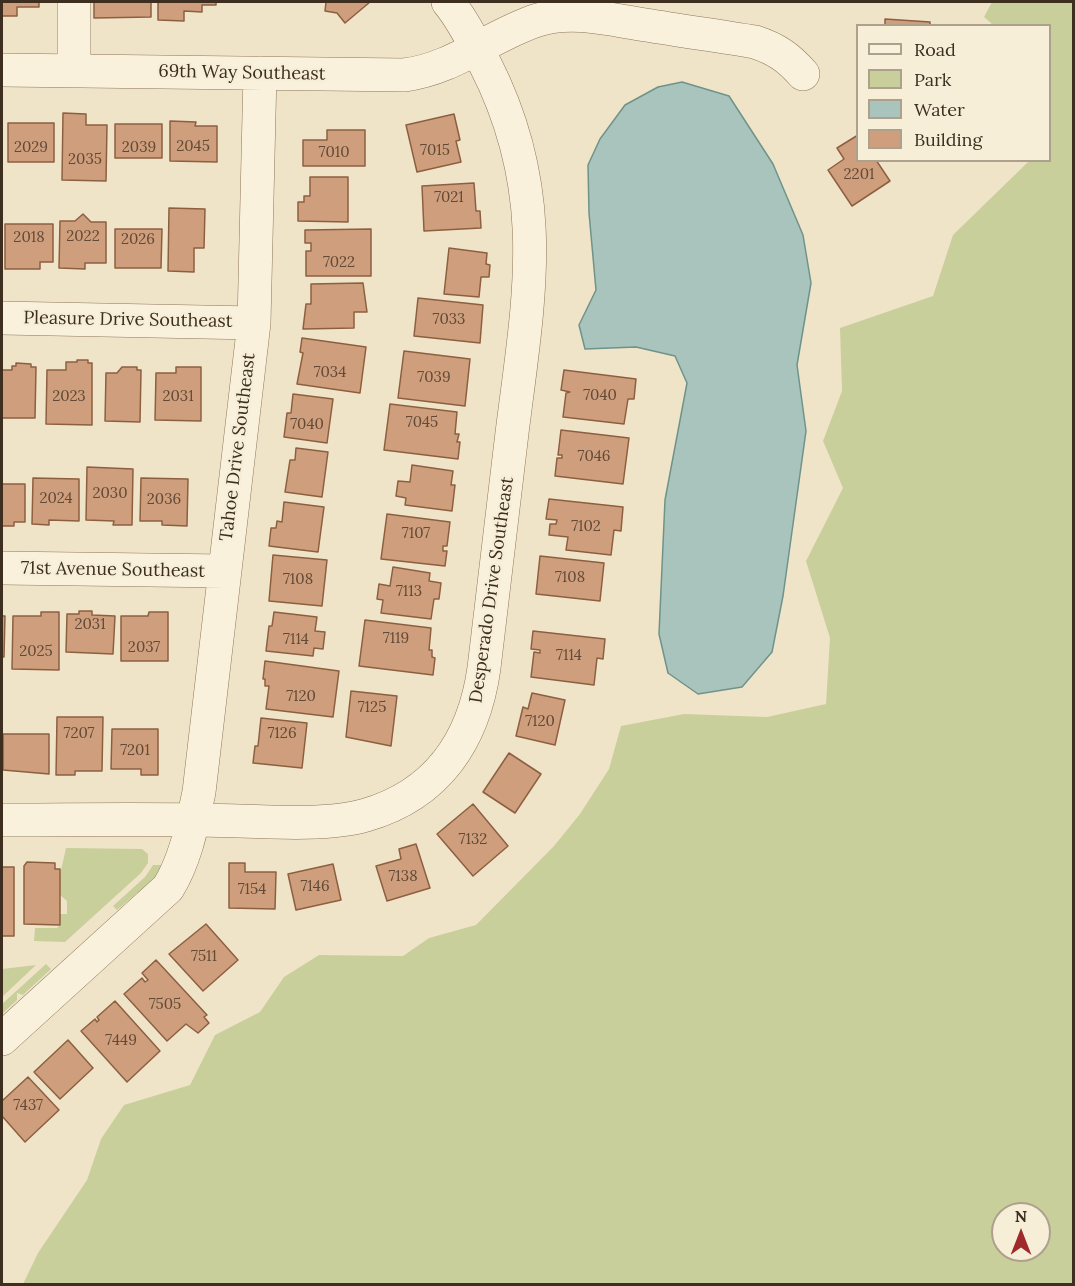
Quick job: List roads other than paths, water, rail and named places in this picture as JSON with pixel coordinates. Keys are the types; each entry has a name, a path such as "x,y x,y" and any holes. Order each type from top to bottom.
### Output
{"street":[{"path":"74,2 74,71"},
{"name":"Desperado Drive Southeast","path":"2,820 310,821 365,816 402,800 427,783 456,751 474,716 484,668 531,259 531,225 519,156 501,99 477,48 448,2"},
{"name":"69th Way Southeast","path":"2,70 404,75 425,73 445,66 507,32 539,20 576,16 755,42 773,48 789,58 803,74"},
{"name":"Tahoe Drive Southeast","path":"2,1039 168,888 183,859 194,820 254,323 260,73"},
{"name":"Pleasure Drive Southeast","path":"2,318 254,323"},
{"name":"71st Avenue Southeast","path":"2,568 224,571"}],"water":[{"path":"682,82 729,96 773,164 803,235 811,283 797,365 806,431 783,596 772,652 742,687 698,694 668,673 659,634 665,500 687,383 675,356 636,347 585,349 579,325 596,290 589,213 588,165 600,139 625,105 658,87"}]}
